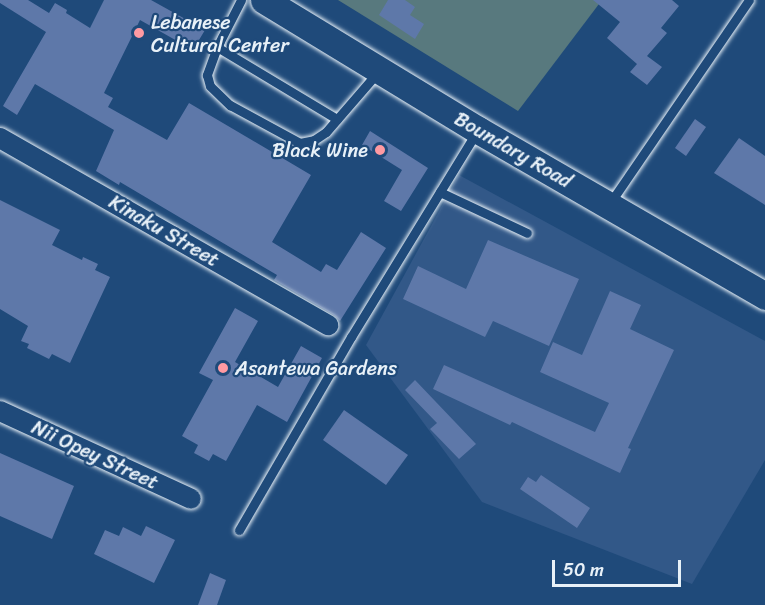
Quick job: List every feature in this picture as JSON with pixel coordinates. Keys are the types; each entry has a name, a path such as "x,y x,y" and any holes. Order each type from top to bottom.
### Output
{"main road":[{"name":"Boundary Road","path":"264,0 478,130 765,296"}],"street":[{"name":"Kinaku Street","path":"0,138 328,325"},
{"name":"Nii Opey Street","path":"0,411 191,499"}],"lane":[{"path":"241,0 217,48 207,75 210,86 230,105 300,143 315,140 379,70"},
{"path":"608,206 749,0"},
{"path":"217,48 337,118"},
{"path":"239,530 478,130"},
{"path":"440,192 526,233"}],"shaded area":[{"path":"459,175 765,341 765,460 692,584 482,502 366,345"}],"green space":[{"path":"338,0 602,0 518,111"}],"building":[{"path":"0,0 28,0 49,13 55,3 90,28 104,0 151,0 205,30 193,50 140,20 104,93 113,98 108,107 167,140 189,103 311,175 272,242 321,272 326,264 337,270 361,232 386,248 340,321 334,315 274,280 277,275 120,182 119,185 96,171 114,130 35,84 17,115 3,106 46,32 0,3"},
{"path":"388,0 405,0 415,7 410,15 424,24 415,39 379,15"},
{"path":"593,0 672,0 679,6 661,28 667,33 647,56 662,67 647,85 630,72 637,64 607,38 620,22"},
{"path":"695,119 706,127 686,156 675,148"},
{"path":"370,131 428,168 401,211 384,201 402,170 362,145"},
{"path":"739,138 765,156 765,205 714,173"},
{"path":"0,200 60,230 52,245 82,260 83,257 98,264 95,270 110,277 70,363 52,354 49,359 27,348 29,344 21,341 28,326 0,309"},
{"path":"488,240 579,279 549,346 493,321 485,337 403,299 418,266 466,289"},
{"path":"610,291 641,305 630,329 674,350 628,448 631,449 620,473 512,422 510,425 433,389 444,365 595,432 609,403 540,372 553,342 582,355"},
{"name":"Asantewa Gardens","path":"235,308 258,321 235,362 278,387 301,346 322,358 287,422 257,405 226,461 213,454 209,461 194,453 198,445 182,436 213,380 199,373"},
{"path":"415,380 476,444 459,459 430,429 437,423 405,390"},
{"path":"344,410 408,455 386,485 323,440"},
{"path":"0,453 74,486 52,539 0,516"},
{"path":"541,475 590,508 577,528 520,489 528,477 536,482"},
{"path":"146,526 175,540 154,583 94,554 105,530 119,536 123,527 141,536"},
{"path":"210,573 226,580 217,605 198,605"}],"place":[{"name":"Lebanese Cultural Center","path":"139,33"},
{"name":"Black Wine","path":"380,150"},
{"name":"Asantewa Gardens","path":"223,368"}]}
